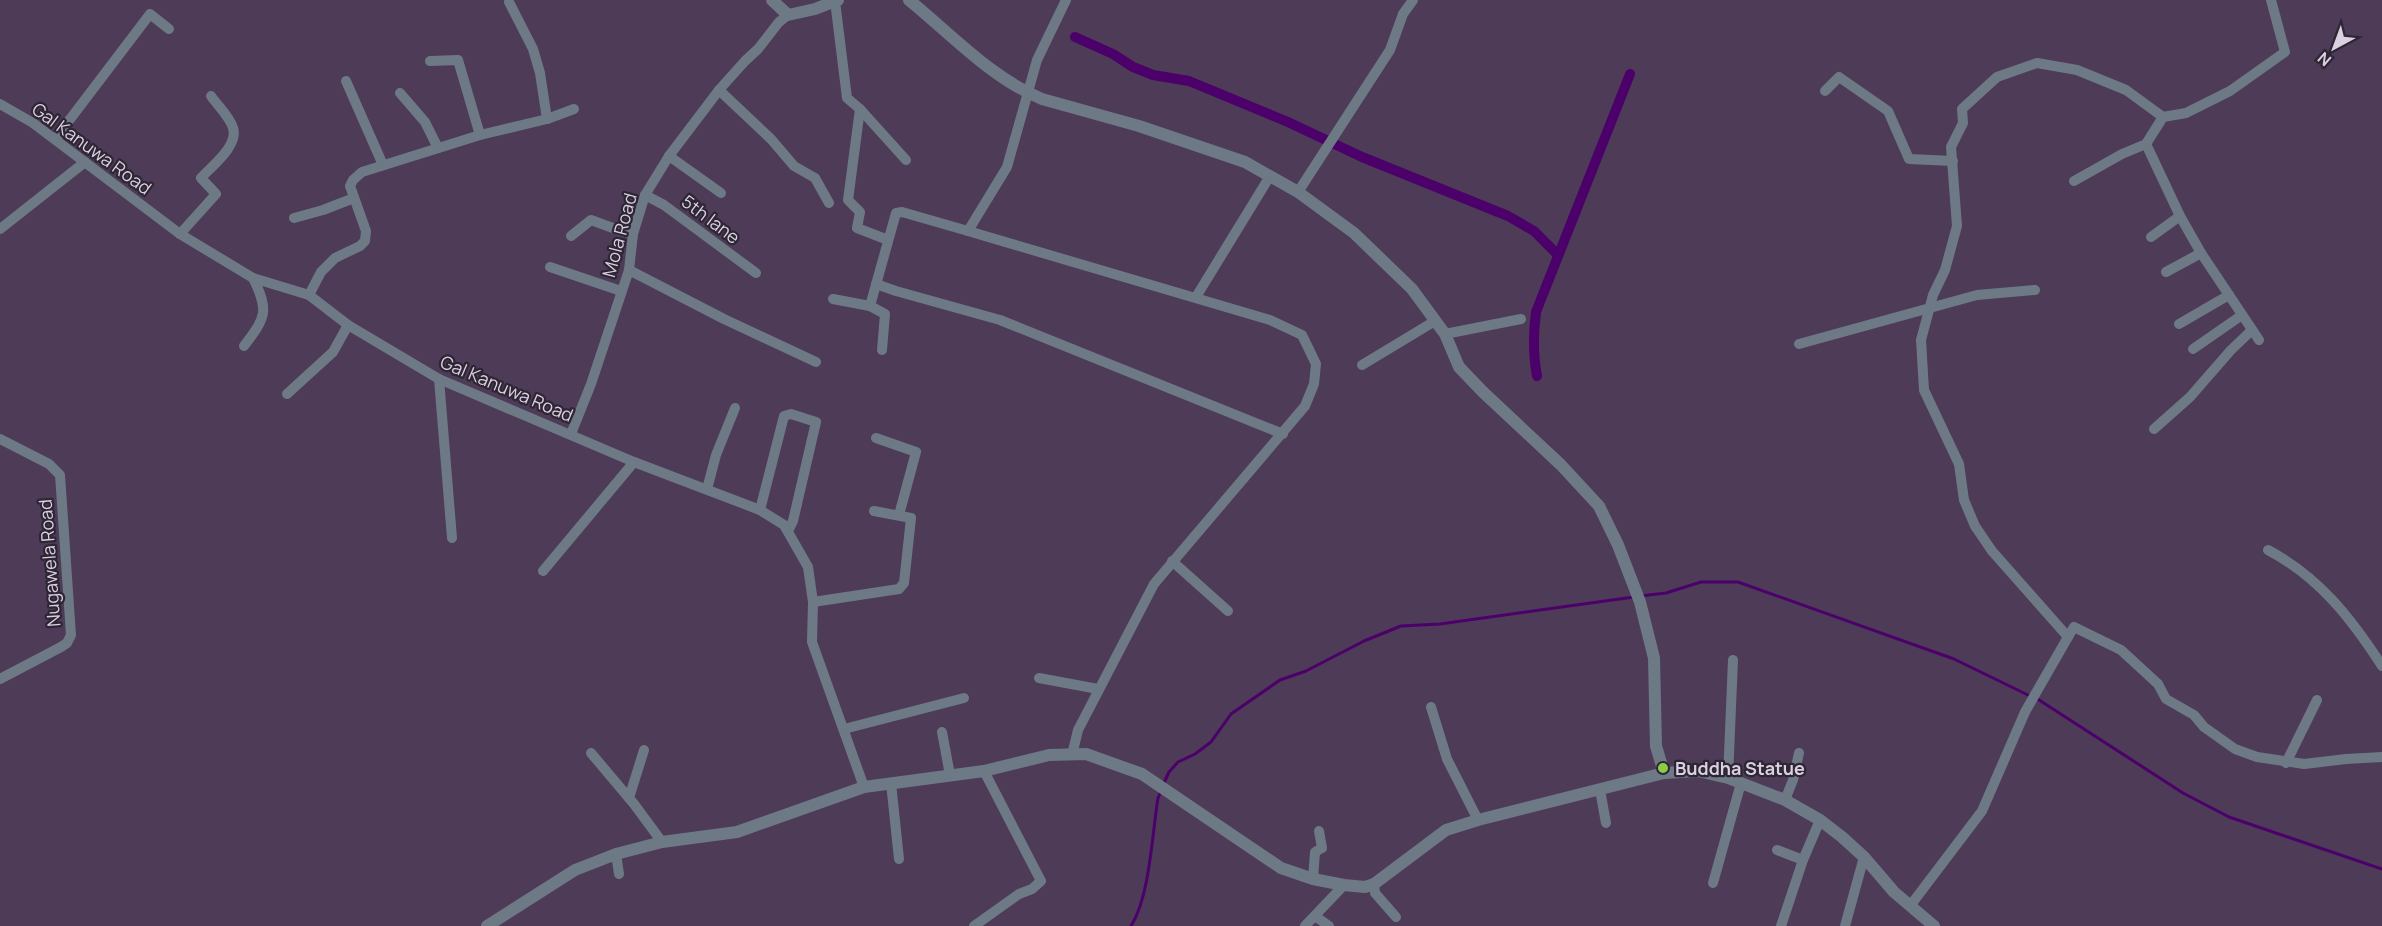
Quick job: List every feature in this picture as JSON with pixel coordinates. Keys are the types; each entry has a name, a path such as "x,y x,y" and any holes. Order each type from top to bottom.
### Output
{"street":[{"path":"772,0 788,15 836,1 847,98 860,109 906,160"},
{"path":"909,0 989,68 1028,94 1149,129 1245,162 1298,192 1354,232 1412,290 1445,334 1459,367 1499,408 1562,465 1599,506 1635,585 1654,658 1656,746 1664,773"},
{"path":"968,231 1007,167 1037,60 1066,0"},
{"path":"1298,192 1390,50 1403,14 1413,0"},
{"path":"2068,637 1992,551 1975,526 1965,500 1959,464 1924,390 1921,340 1933,295 1946,270 1958,226 1951,147 1963,123 1962,109 1997,77 2037,63 2077,70 2126,90 2163,117 2186,113 2230,91 2285,52 2271,0"},
{"path":"509,2 533,49 548,118"},
{"path":"55,139 150,14 170,28"},
{"name":"Mola Road","path":"571,434 591,384 628,270 633,234 645,195 669,156 719,90 766,41 779,22 788,15"},
{"path":"430,62 458,60 480,135"},
{"path":"1825,91 1839,77 1888,111 1909,159 1953,161"},
{"path":"346,81 383,165"},
{"path":"719,90 771,139 794,166 815,178 830,203"},
{"path":"400,93 425,122 438,148"},
{"path":"180,234 216,194 201,178 229,147 235,136 233,126 211,96"},
{"name":"Gal Kanuwa Road","path":"0,104 55,139 180,234 253,278 309,295 348,325 439,379 634,462 760,510 784,525 808,567 813,602 812,642 864,787"},
{"path":"309,295 321,272 335,258 360,246 365,241 366,231 350,186 362,172 480,135 574,109"},
{"path":"860,109 848,200 860,212 858,228 888,240"},
{"path":"2074,181 2146,144 2163,117"},
{"path":"2146,144 2180,216 2201,253 2259,340"},
{"path":"669,156 721,193"},
{"path":"0,229 85,162"},
{"path":"1196,297 1270,176"},
{"name":"5th lane","path":"645,195 664,205 756,273"},
{"path":"294,218 354,198"},
{"path":"870,306 896,213 902,212 1270,320 1302,335 1316,364 1314,384 1305,406 1154,584 1078,730 1072,755"},
{"path":"2151,237 2180,216"},
{"path":"571,236 591,220 633,234"},
{"path":"2166,272 2201,253"},
{"path":"550,267 621,291"},
{"path":"628,270 724,319 816,362"},
{"path":"244,346 262,321 263,299 253,278"},
{"path":"876,284 1000,320 1283,434"},
{"path":"1799,344 1930,306 1977,295 2035,290"},
{"path":"2179,324 2229,295"},
{"path":"833,299 870,306 885,314 882,350"},
{"path":"2193,349 2242,315"},
{"path":"1445,334 1521,319"},
{"path":"1362,365 1435,321"},
{"path":"286,394 333,352 348,325"},
{"path":"2154,429 2190,397 2252,330"},
{"path":"439,379 452,538"},
{"path":"707,489 735,408"},
{"path":"760,510 784,416 791,414 816,422 793,521 788,531"},
{"path":"876,438 916,452 899,515"},
{"name":"Nugawela Road","path":"0,439 49,464 60,475 71,635 67,643 61,647 0,679"},
{"path":"543,571 634,462"},
{"path":"813,602 899,589 904,583 911,518 874,511"},
{"path":"2268,550 2291,562 2315,581 2360,633 2382,666"},
{"path":"1172,561 1228,611"},
{"path":"1910,906 1982,811 2025,712 2074,627 2121,650 2158,684 2166,699 2194,715 2204,727 2235,749 2257,758 2304,764 2382,757"},
{"path":"1728,778 1733,660"},
{"path":"1039,678 1098,689"},
{"path":"844,729 964,698"},
{"path":"2286,763 2317,700"},
{"path":"1431,707 1447,759 1478,820"},
{"path":"942,732 950,775"},
{"path":"629,798 644,750"},
{"path":"591,753 662,842"},
{"path":"1785,800 1793,780 1799,753"},
{"path":"487,926 575,870 616,854 662,842 737,832 864,787 984,771 1048,755 1086,754 1142,774 1281,868 1313,879 1365,887 1374,884 1446,830 1664,773 1698,771 1728,778 1785,800 1820,820 1864,857 1894,892 1934,926"},
{"path":"974,926 1041,881 984,771"},
{"path":"891,783 899,859"},
{"path":"1713,883 1741,783"},
{"path":"1600,790 1606,823"},
{"path":"1781,926 1803,860 1820,820"},
{"path":"1313,879 1316,852 1322,848 1319,831"},
{"path":"1778,850 1803,860"},
{"path":"616,854 619,874"},
{"path":"1845,926 1864,857"},
{"path":"1374,884 1375,893 1396,917"},
{"path":"1305,926 1344,885"},
{"path":"1315,916 1329,926"}],"waterway":[{"path":"1075,37 1113,54 1133,67 1153,75 1189,81 1288,122 1362,157 1508,216 1534,231 1558,255"},
{"path":"1537,376 1534,345 1536,312 1630,74"},
{"path":"1640,596 1666,593 1701,582 1738,582 1954,659 2030,696"},
{"path":"1163,785 1169,772 1178,762 1195,754 1211,742 1231,714 1280,680 1306,671 1364,641 1401,626 1440,624 1634,597"},
{"path":"2036,698 2183,793 2229,817 2382,869"},
{"path":"1131,926 1146,882 1158,798 1161,791"}],"place":[{"name":"Buddha Statue","path":"1663,768"}]}
